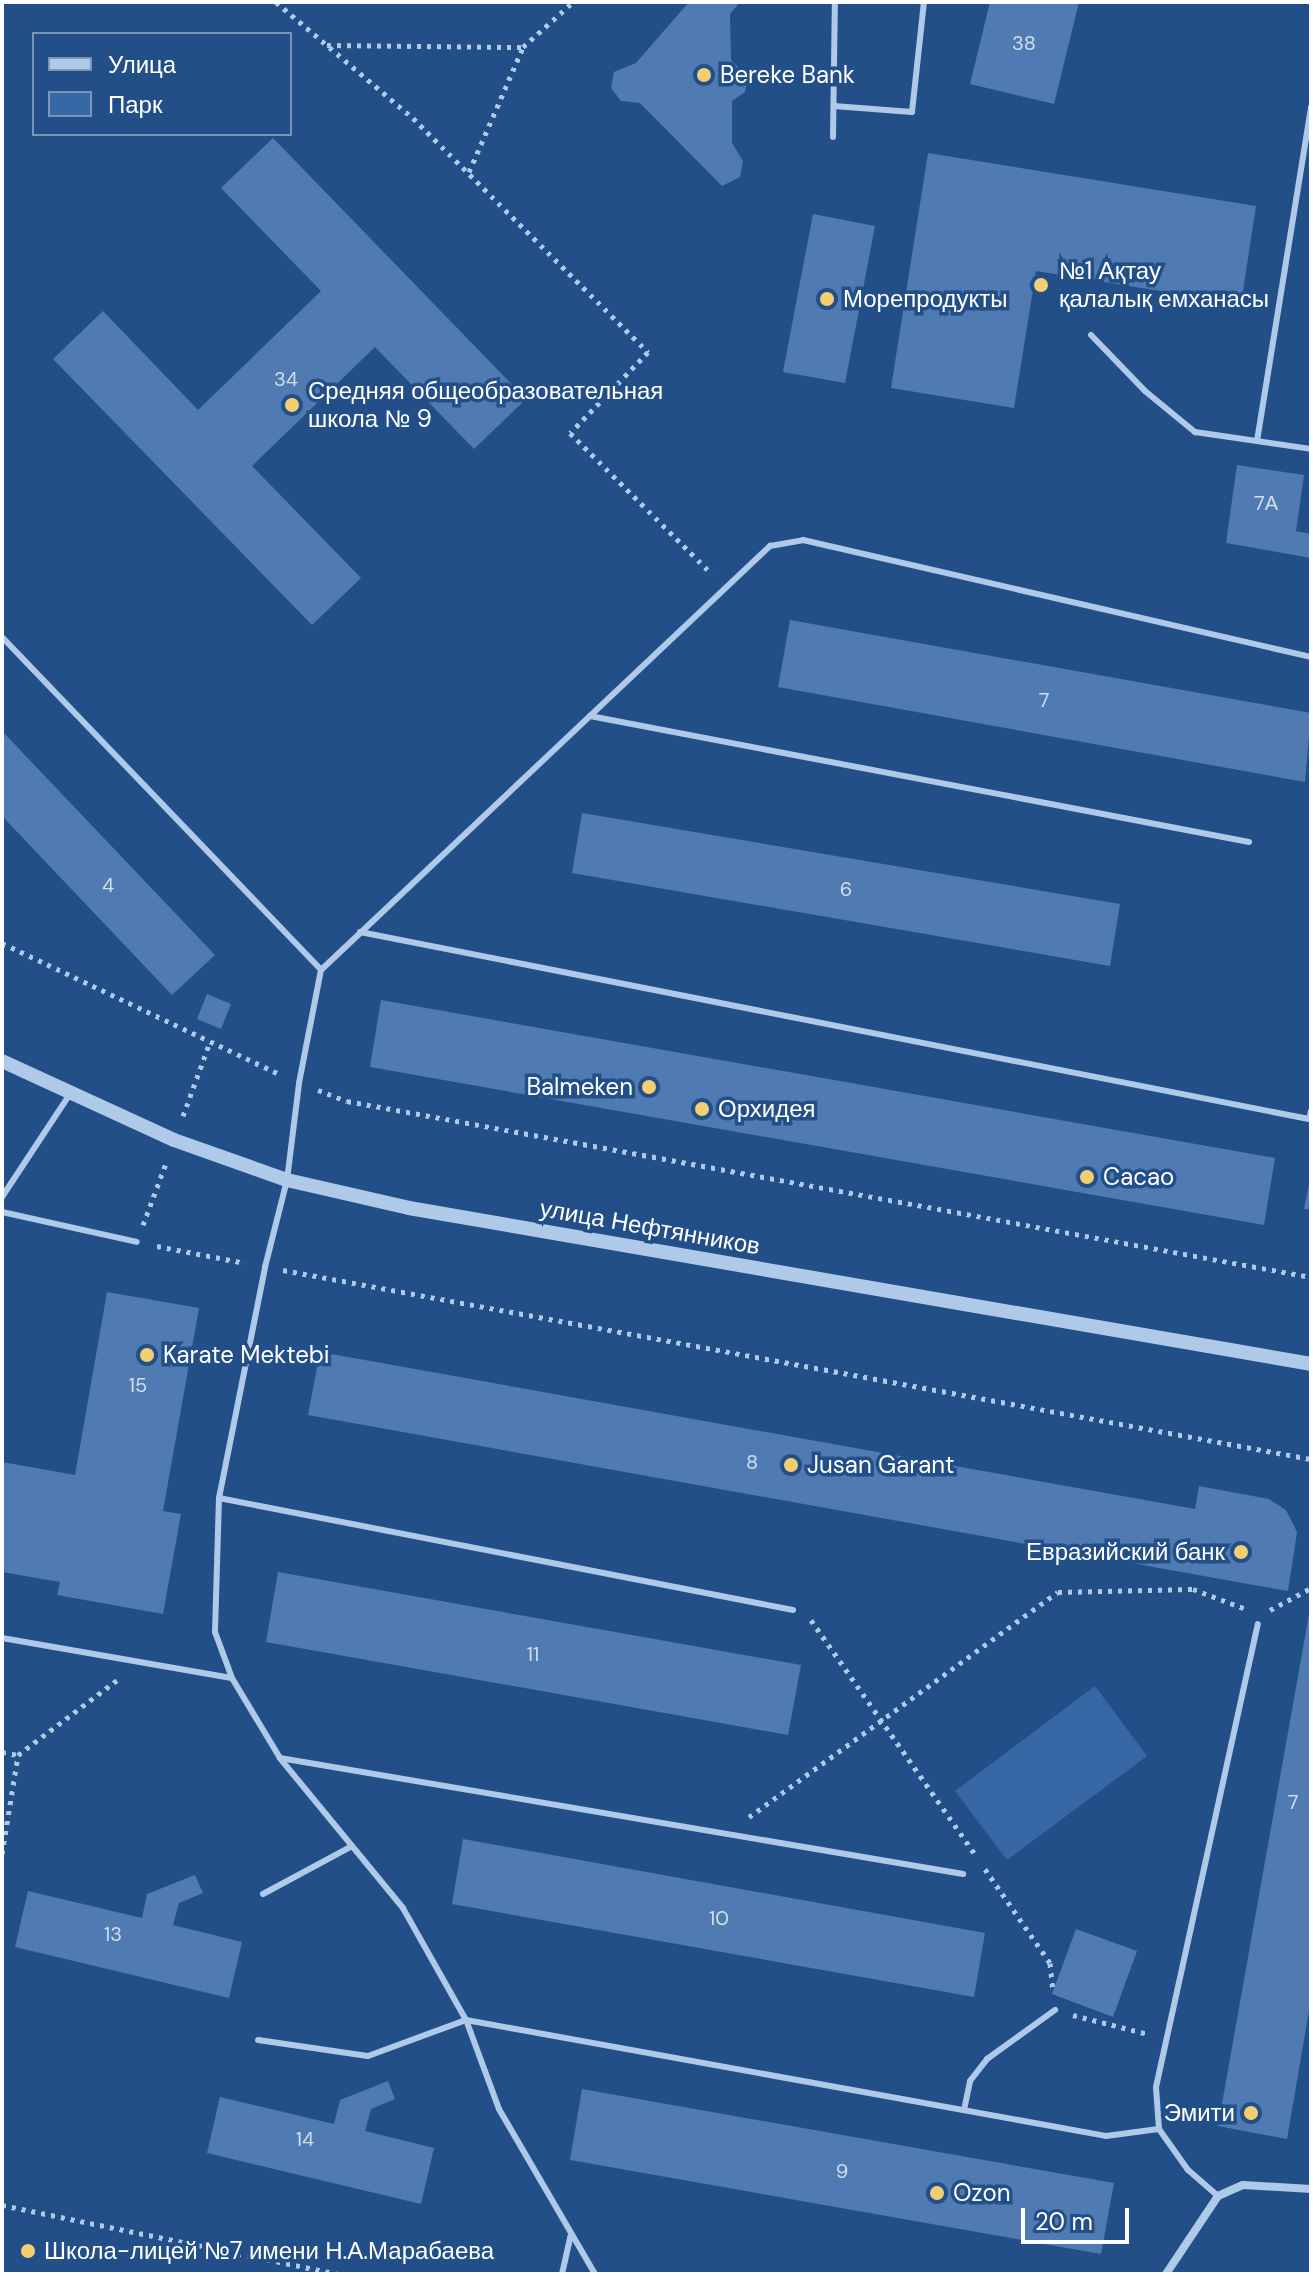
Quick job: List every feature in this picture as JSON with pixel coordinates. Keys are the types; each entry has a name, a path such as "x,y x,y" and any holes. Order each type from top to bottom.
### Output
{"street":[{"name":"улица Нефтянников","path":"2,1061 174,1140 287,1180 409,1208 1311,1364"},
{"path":"1166,2274 1218,2196 1243,2185 1311,2189"}],"lane":[{"path":"833,137 835,2"},
{"path":"834,106 912,112 924,2"},
{"path":"1257,441 1311,106"},
{"path":"1091,335 1145,391 1195,432 1311,449"},
{"path":"595,2274 499,2109 466,2020 403,1908 280,1758 232,1678 215,1632 219,1498 265,1267 287,1180 299,1083 321,970 770,546 803,540 1311,657"},
{"path":"2,637 321,970"},
{"path":"590,716 1249,842"},
{"path":"360,932 1309,1119 1311,1111"},
{"path":"2,1197 70,1094"},
{"path":"2,1212 137,1242"},
{"path":"219,1498 793,1610"},
{"path":"1218,2196 1188,2170 1159,2129 1156,2087 1258,1624"},
{"path":"2,1638 232,1678"},
{"path":"280,1758 963,1874"},
{"path":"263,1894 352,1846"},
{"path":"964,2110 970,2081 987,2059 1055,2010"},
{"path":"258,2040 368,2056 466,2020 1106,2136 1159,2129"},
{"path":"562,2274 571,2234"}],"path":[{"path":"276,2 469,172 648,352 570,433 724,587"},
{"path":"469,172 523,47 573,2"},
{"path":"326,45 523,47"},
{"path":"2,943 299,1083 347,1101 1311,1277"},
{"path":"137,1242 1311,1459"},
{"path":"725,1834 1058,1592 1193,1589 1259,1615 1311,1588"},
{"path":"793,1610 817,1624 1050,1963 1055,2010 1166,2038"},
{"path":"2,1854 18,1755 140,1662"},
{"path":"2,1752 18,1755"},
{"path":"2,2205 337,2274"}],"green space":[{"path":"1095,1686 1147,1756 1007,1860 955,1791"}],"building":[{"path":"689,2 740,2 730,14 731,60 748,77 745,92 732,101 732,143 743,161 740,177 722,186 640,103 621,101 611,88 614,72 636,63"},
{"path":"990,2 1079,2 1054,104 970,84"},
{"path":"273,138 526,399 474,449 375,347 252,466 361,578 312,625 53,359 103,311 198,410 321,291 221,188"},
{"path":"928,153 1256,206 1241,304 1036,271 1014,408 891,388"},
{"path":"813,214 875,226 845,383 783,372"},
{"path":"1237,465 1304,475 1296,531 1311,534 1311,558 1226,543"},
{"path":"790,620 1311,713 1305,782 778,687"},
{"path":"2,731 215,955 172,995 2,816"},
{"path":"582,813 1120,904 1110,966 572,873"},
{"path":"207,994 231,1004 221,1029 197,1019"},
{"path":"381,1000 1275,1158 1264,1225 370,1067"},
{"path":"1311,1175 1311,1210 1304,1209"},
{"path":"107,1292 199,1308 163,1511 181,1514 163,1614 57,1595 60,1582 2,1572 2,1462 75,1475"},
{"path":"320,1352 1195,1509 1199,1486 1269,1499 1286,1510 1297,1532 1288,1591 308,1415"},
{"path":"278,1572 801,1665 788,1735 266,1642"},
{"path":"1311,1603 1311,1999 1287,2139 1218,2126"},
{"path":"463,1839 985,1933 974,1997 452,1904"},
{"path":"195,1875 203,1893 179,1903 173,1925 242,1942 229,1998 15,1947 28,1891 142,1918 147,1894"},
{"path":"1076,1929 1137,1951 1113,2017 1052,1994"},
{"path":"388,2081 395,2099 371,2109 365,2131 434,2148 421,2204 207,2153 220,2097 334,2124 340,2100"},
{"path":"582,2089 1114,2183 1101,2254 570,2160"}],"place":[{"name":"Bereke Bank","path":"704,75"},
{"name":"№1 Ақтау қалалық емханасы","path":"1041,285"},
{"name":"Морепродукты","path":"827,299"},
{"name":"Средняя общеобразовательная школа № 9","path":"292,405"},
{"name":"Balmeken","path":"649,1087"},
{"name":"Орхидея","path":"702,1109"},
{"name":"Cacao","path":"1087,1177"},
{"name":"Karate Mektebi","path":"147,1355"},
{"name":"Jusan Garant","path":"791,1465"},
{"name":"Евразийский банк","path":"1241,1552"},
{"name":"Эмити","path":"1251,2113"},
{"name":"Ozon","path":"937,2193"},
{"name":"Школа-лицей №7 имени Н.А.Марабаева","path":"28,2251"}]}
